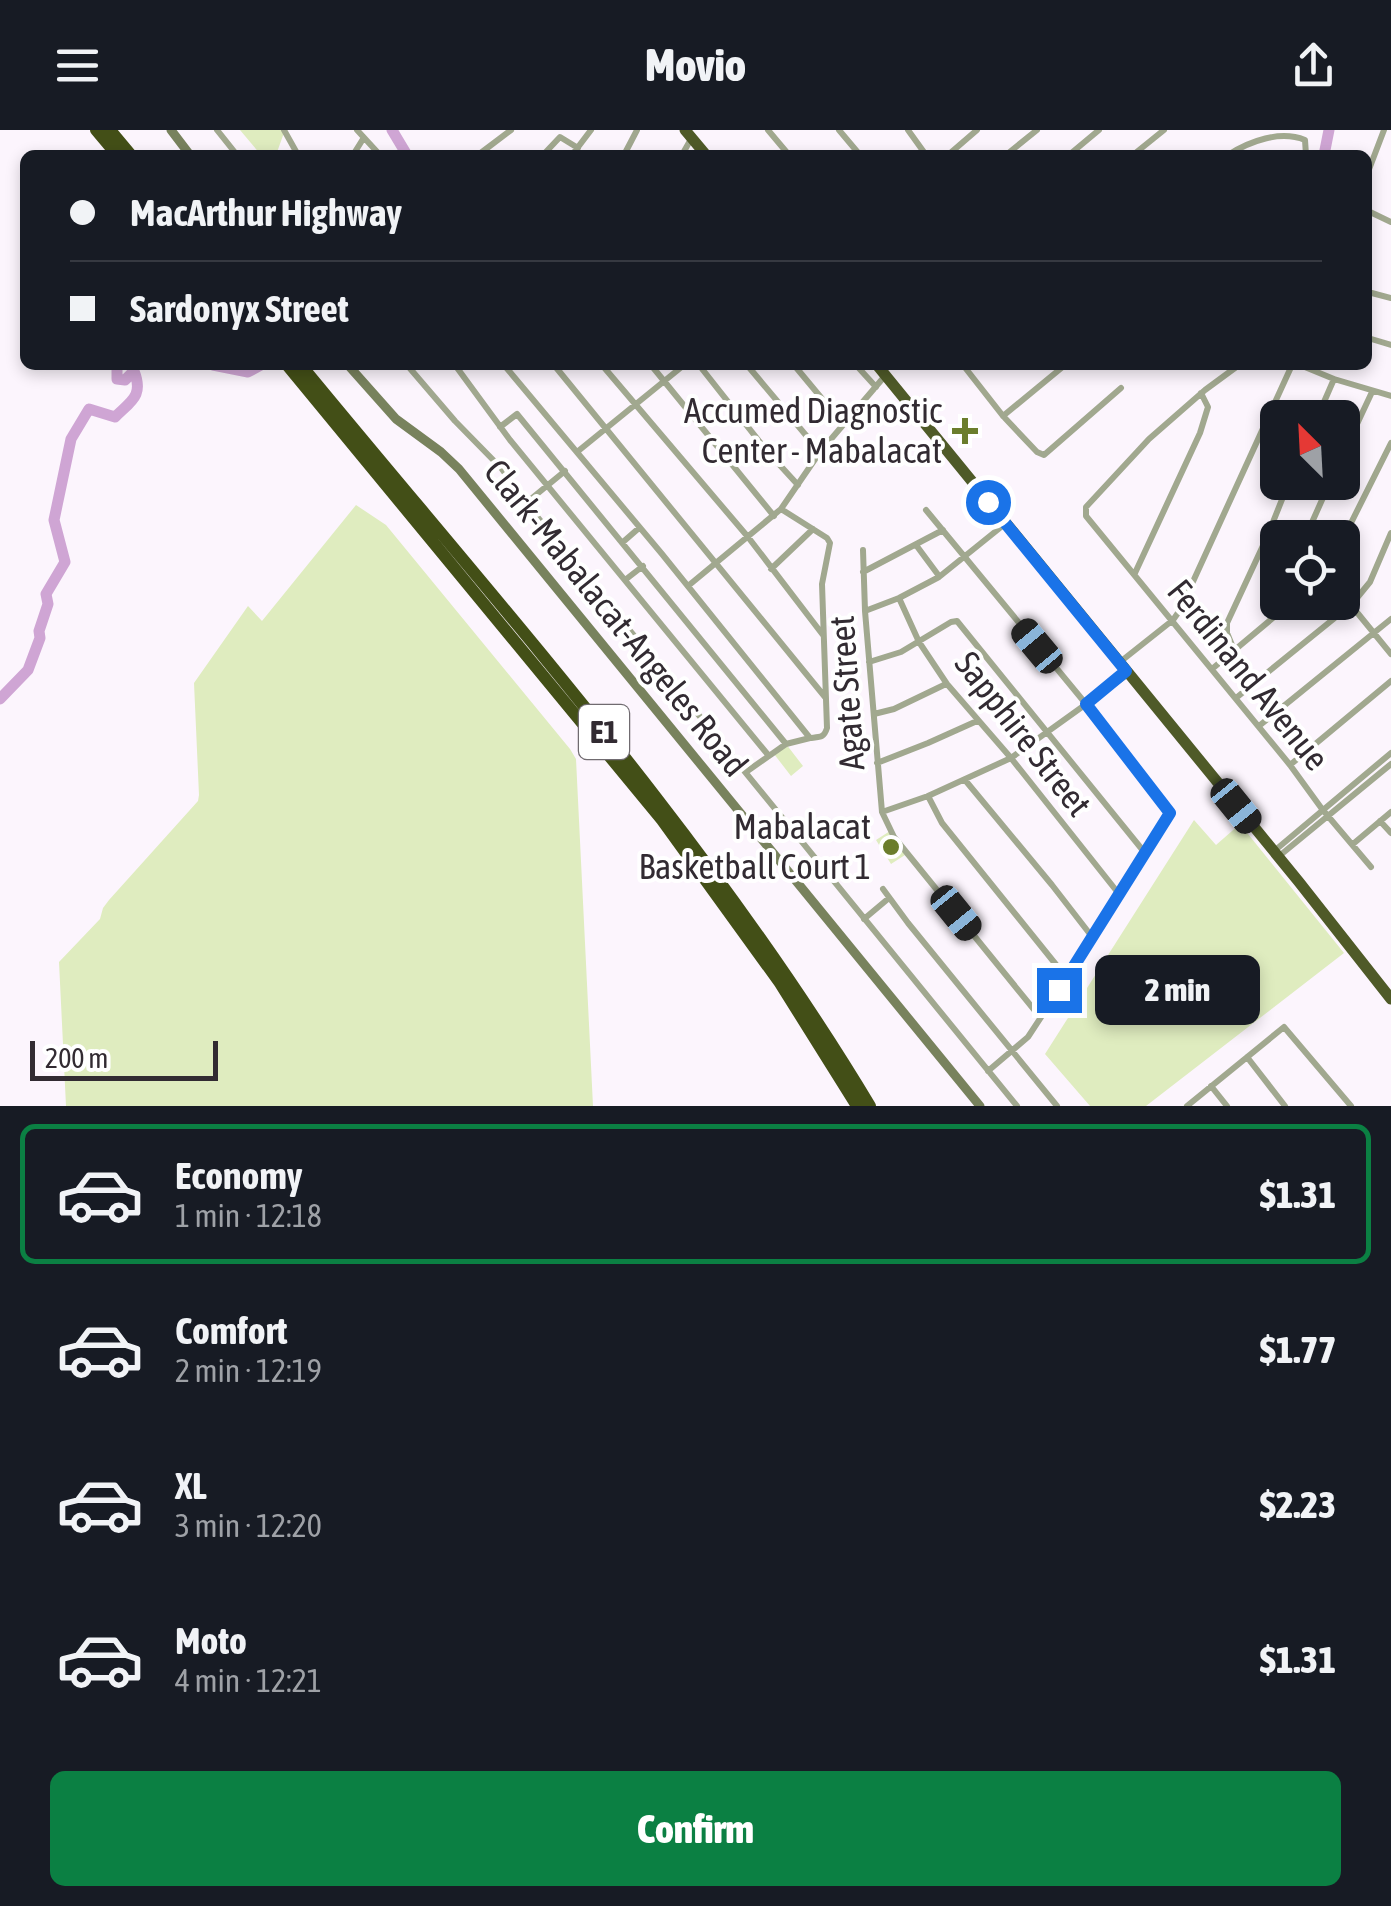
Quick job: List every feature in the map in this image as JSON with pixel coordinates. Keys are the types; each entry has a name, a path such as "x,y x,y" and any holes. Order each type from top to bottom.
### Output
{"highway":[{"path":"96,130 113,150"},
{"path":"110,130 127,150"},
{"name":"E1","path":"294,370 308,381 586,709 682,829 750,922 870,1106"},
{"name":"E1","path":"304,370 308,381 662,820 780,984 857,1106"},
{"path":"883,370 1391,1000"}],"main road":[{"path":"171,130 186,150"},
{"name":"Clark-Mabalacat-Angeles Road","path":"352,370 396,419 441,452 468,480 980,1106"}],"street":[{"path":"217,130 233,150"},
{"path":"356,130 375,150"},
{"path":"484,150 510,130"},
{"path":"548,150 560,137 578,148 591,130"},
{"path":"768,130 785,150"},
{"path":"838,130 856,150"},
{"path":"954,150 977,130"},
{"path":"1012,150 1037,130"},
{"path":"1075,150 1099,130"},
{"path":"1138,150 1164,130"},
{"path":"1372,162 1384,130"},
{"path":"1238,150 1275,136 1301,138 1306,150"},
{"path":"356,150 363,139"},
{"path":"410,370 502,468 1017,1106"},
{"path":"458,370 769,756"},
{"path":"509,370 810,738"},
{"path":"558,370 826,697"},
{"path":"606,370 748,538 823,635"},
{"path":"655,370 774,516"},
{"path":"577,452 678,370"},
{"path":"703,370 798,485"},
{"path":"750,370 820,452"},
{"path":"798,370 842,424"},
{"path":"861,370 876,387"},
{"path":"688,586 782,509 820,452 876,387 880,370"},
{"path":"968,370 1004,416 1044,456 1120,388"},
{"path":"1004,416 1059,370"},
{"path":"1134,573 1200,432 1208,407 1201,393 1232,370"},
{"path":"882,812 928,796 1011,758 1098,695 1172,620 1290,370"},
{"path":"1312,370 1391,396"},
{"path":"1324,400 1334,379"},
{"path":"1360,418 1372,392"},
{"name":"Ferdinand Avenue","path":"1201,393 1149,439 1086,507 1086,516 1371,867"},
{"path":"500,427 517,414 786,744"},
{"path":"1352,520 1391,443"},
{"path":"526,502 565,471"},
{"path":"746,772 786,744 821,737 828,728 822,584 830,542 782,509"},
{"path":"926,510 1086,704 1168,808 1169,815 1028,1037 988,1070"},
{"path":"866,611 939,576 1006,524"},
{"path":"623,542 639,528"},
{"path":"771,569 813,528"},
{"path":"863,572 942,530"},
{"path":"1360,594 1370,582 1391,534"},
{"path":"916,545 939,576"},
{"name":"Agate Street","path":"863,550 882,812 894,837 1040,1017"},
{"path":"1234,650 1226,623 1260,551"},
{"path":"626,580 643,566"},
{"name":"Sapphire Street","path":"899,598 919,642 947,684 1119,894"},
{"path":"1360,614 1391,654"},
{"path":"1259,726 1391,619"},
{"path":"869,662 900,652 954,620 959,623 1145,853"},
{"path":"1212,669 1270,620"},
{"path":"1236,698 1332,620"},
{"path":"1290,765 1391,681"},
{"path":"874,714 947,684"},
{"path":"877,763 977,721"},
{"path":"1276,854 1322,809 1391,753"},
{"path":"1276,854 1330,817 1391,764"},
{"path":"1372,768 1378,775"},
{"path":"964,780 1093,938"},
{"path":"928,796 942,823 1066,977"},
{"path":"1353,844 1391,812"},
{"path":"1380,821 1391,834"},
{"path":"883,890 1057,1106"},
{"path":"864,919 889,898"},
{"path":"1186,1106 1284,1026 1351,1106"},
{"path":"1247,1058 1285,1106"},
{"path":"1211,1086 1227,1106"}],"green space":[{"path":"240,130 285,130 278,150 257,150"},
{"path":"356,505 386,525 576,759 593,1106 66,1106 59,962 198,801 194,683 248,606 262,621"},
{"path":"786,744 803,766 791,776 774,754"},
{"path":"1194,820 1216,845 1240,824 1344,953 1146,1106 1090,1106 1045,1054"},
{"name":"Mabalacat Basketball Court 1","path":"890,831 905,855 891,864 876,840"}],"waterway":[{"path":"392,130 404,150"},
{"path":"1325,150 1329,130"},
{"path":"0,699 28,670 40,638 48,604 46,594 65,562 54,520 71,439 89,409 115,417 137,392 134,371 125,380 117,379 117,370"},
{"path":"238,370 252,370"}],"place":[{"name":"Accumed Diagnostic Center - Mabalacat","path":"965,431"},
{"name":"Mabalacat Basketball Court 1","path":"891,847"}],"route":[{"path":"988,502 1126,671 1086,704 1170,813 1059,990"}]}
